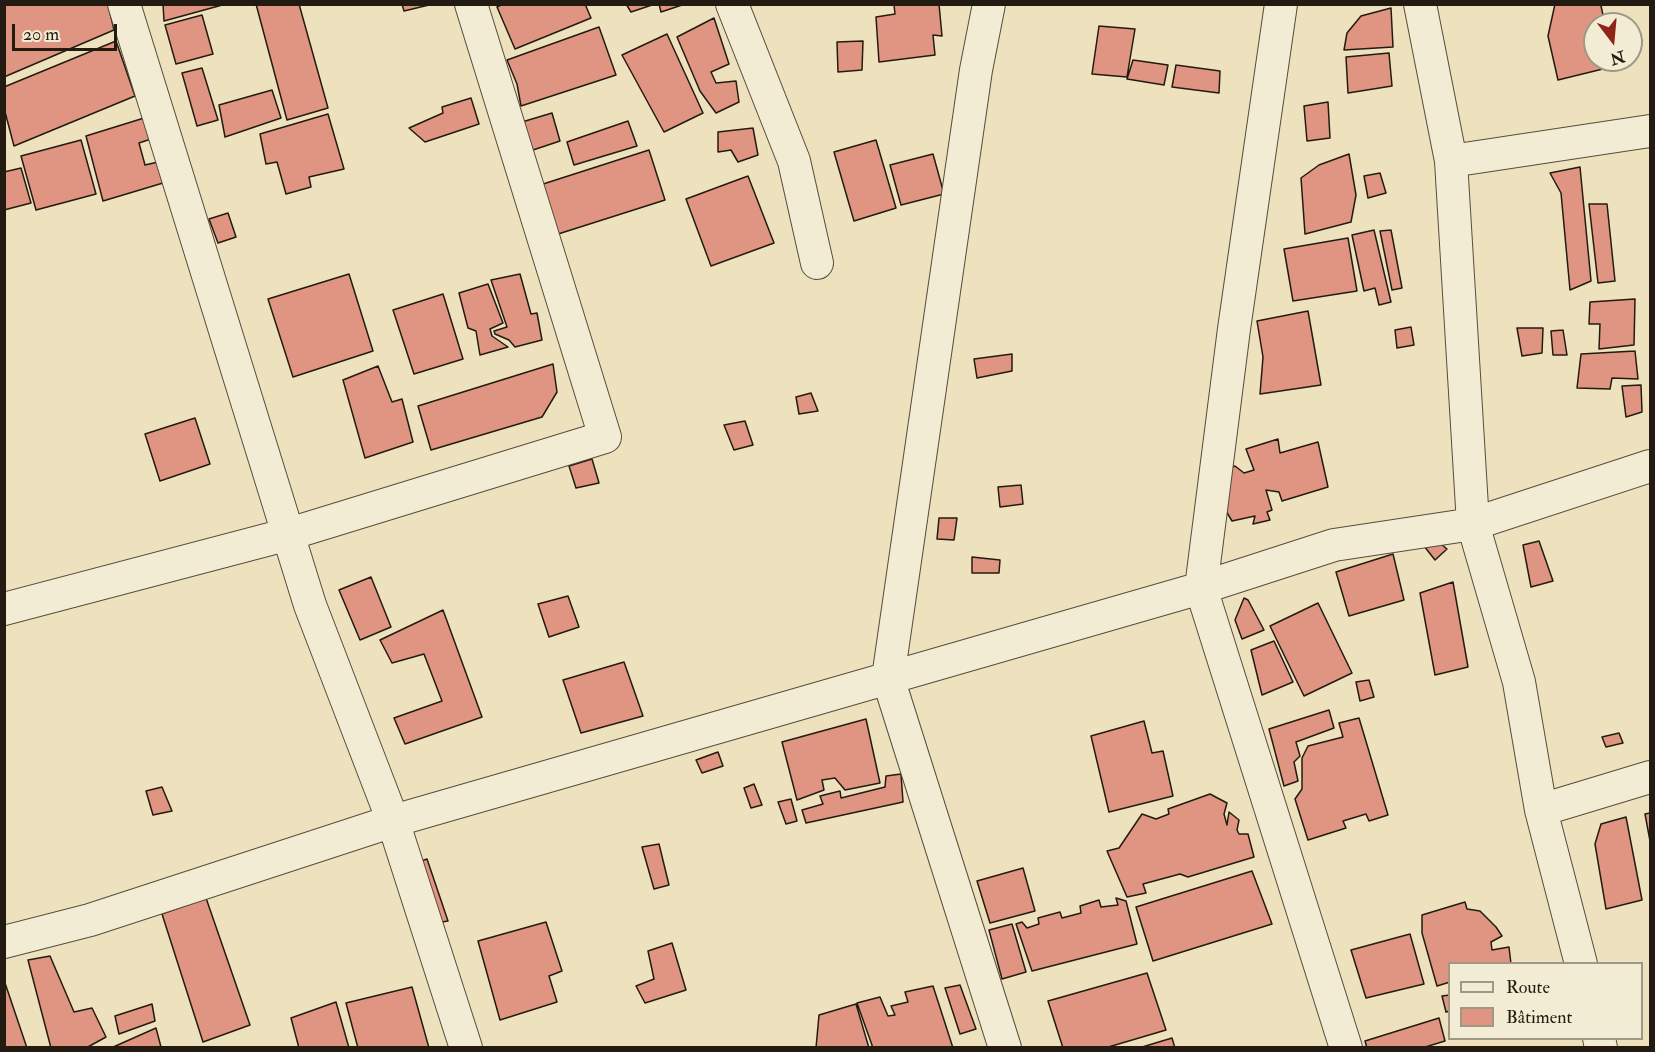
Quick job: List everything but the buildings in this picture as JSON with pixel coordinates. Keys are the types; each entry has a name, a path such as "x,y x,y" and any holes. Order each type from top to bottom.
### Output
{"street":[{"path":"124,4 310,605 393,821 466,1047"},
{"path":"4,609 289,534 605,437 471,4"},
{"path":"732,4 794,161 817,263"},
{"path":"989,4 976,70 888,678 1005,1047"},
{"path":"1281,4 1234,329 1201,588 1346,1047"},
{"path":"1420,4 1451,161 1473,524 1519,682 1541,810 1581,962"},
{"path":"1451,161 1650,131"},
{"path":"4,942 90,920 393,821 1201,588 1334,545 1473,524 1650,466"},
{"path":"1541,810 1650,777"}]}
